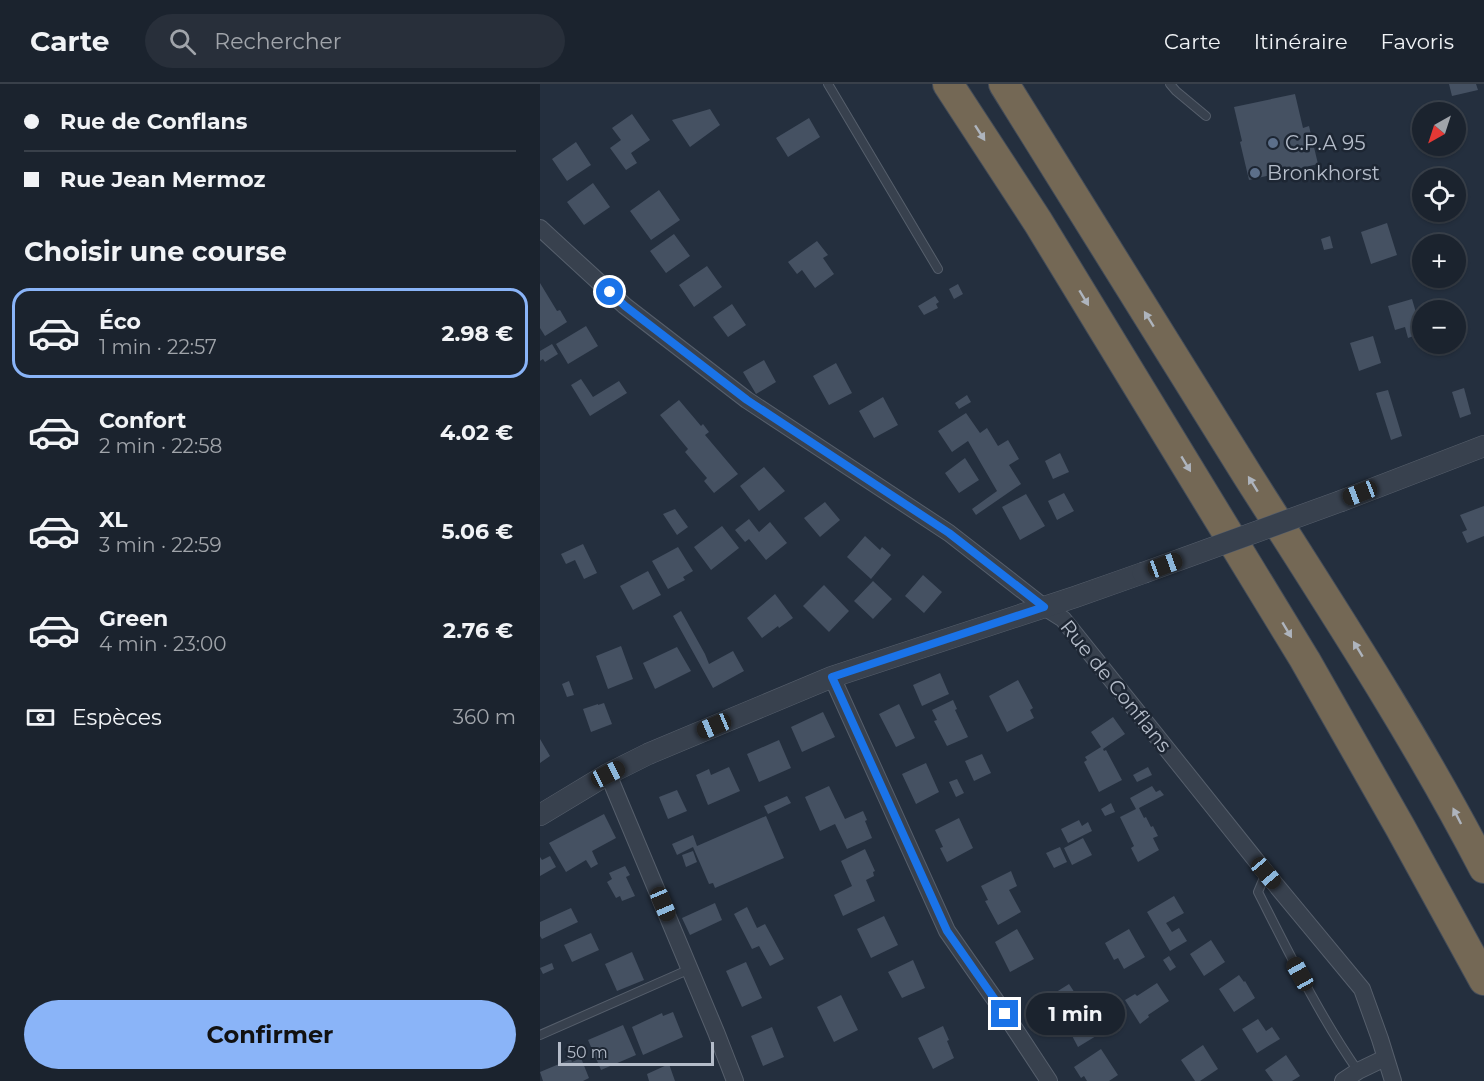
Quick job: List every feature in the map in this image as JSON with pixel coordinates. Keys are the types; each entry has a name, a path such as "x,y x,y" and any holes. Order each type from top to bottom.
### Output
{"highway":[{"path":"948,84 1038,222 1305,660 1484,980"},
{"path":"1004,84 1189,383 1355,644 1451,804 1484,868"}],"street":[{"name":"Rue de Conflans","path":"540,228 625,306 747,400 949,533 1044,607 1063,619 1362,989 1393,1081"},
{"path":"540,815 608,774 648,754 832,677 1143,573 1484,446"},
{"path":"832,677 947,931 1049,1081"},
{"path":"608,774 735,1081"},
{"path":"1343,1081 1385,1058"}],"lane":[{"path":"828,84 938,269"},
{"path":"1170,84 1206,116"},
{"path":"1266,873 1258,892 1318,1007 1358,1071"},
{"path":"540,1035 690,969"}],"building":[{"path":"1449,84 1476,84 1478,90 1452,96"},
{"path":"1295,94 1303,128 1309,126 1318,164 1249,180 1234,107"},
{"path":"710,109 720,125 690,147 672,120"},
{"path":"632,114 650,140 631,153 637,163 626,170 610,148 621,140 612,128"},
{"path":"809,118 820,137 788,157 776,138"},
{"path":"576,142 591,165 567,181 552,159"},
{"path":"593,183 610,207 584,225 567,202"},
{"path":"659,190 680,220 651,240 630,211"},
{"path":"1387,223 1397,255 1371,264 1361,232"},
{"path":"674,234 690,256 666,273 650,251"},
{"path":"1330,236 1333,248 1324,250 1321,239"},
{"path":"817,241 828,255 823,258 834,274 815,288 802,270 797,274 788,262"},
{"path":"707,266 722,287 694,307 679,285"},
{"path":"540,283 557,311 560,310 567,322 545,336 540,328"},
{"path":"958,284 963,294 954,299 949,289"},
{"path":"935,296 939,302 936,304 938,308 924,315 918,306"},
{"path":"1412,299 1412,337 1408,338 1405,327 1395,330 1388,306"},
{"path":"732,304 746,325 728,337 713,317"},
{"path":"586,326 598,346 568,364 556,344"},
{"path":"1373,336 1381,363 1359,371 1350,343"},
{"path":"552,344 558,354 545,362 543,359 540,361 540,351"},
{"path":"764,360 776,382 756,394 743,372"},
{"path":"836,363 852,393 829,405 813,376"},
{"path":"581,379 593,397 619,381 627,393 590,416 571,385"},
{"path":"1464,388 1471,414 1460,418 1452,392"},
{"path":"1388,390 1402,436 1391,440 1376,393"},
{"path":"967,395 971,402 959,409 955,403"},
{"path":"883,397 898,425 874,438 859,411"},
{"path":"679,400 701,426 703,424 709,432 705,435 738,474 714,493 704,481 707,478 685,452 688,449 660,415"},
{"path":"966,413 980,433 987,428 998,446 1008,440 1019,459 1009,465 1021,484 976,515 972,509 997,491 968,441 952,452 938,431"},
{"path":"1060,453 1069,472 1053,479 1045,461"},
{"path":"965,458 979,480 959,493 945,473"},
{"path":"764,467 785,491 759,511 740,486"},
{"path":"1064,493 1074,511 1057,520 1048,501"},
{"path":"1026,494 1045,526 1020,540 1002,507"},
{"path":"825,502 840,520 820,537 804,518"},
{"path":"1484,506 1484,536 1467,543 1462,532 1467,530 1460,515"},
{"path":"675,509 688,527 677,535 663,514"},
{"path":"749,519 759,532 770,522 787,543 766,560 749,539 745,542 735,530"},
{"path":"722,526 739,548 711,570 694,547"},
{"path":"865,536 880,550 882,547 891,555 871,579 847,557"},
{"path":"583,544 597,573 584,579 575,560 566,564 561,554"},
{"path":"678,547 693,571 683,577 685,580 668,589 652,561"},
{"path":"648,571 661,595 633,610 620,586"},
{"path":"923,575 942,592 924,613 905,596"},
{"path":"873,581 892,599 873,619 854,601"},
{"path":"824,585 849,611 829,632 803,606"},
{"path":"775,594 793,618 762,638 747,618"},
{"path":"681,611 709,664 733,651 744,671 713,688 673,616"},
{"path":"621,646 633,679 608,689 596,656"},
{"path":"677,647 691,671 655,689 643,663"},
{"path":"940,673 949,694 922,706 913,685"},
{"path":"1018,680 1033,708 1030,710 1034,718 1007,732 989,696"},
{"path":"569,681 574,695 567,697 562,684"},
{"path":"953,700 957,709 955,710 968,737 947,746 934,721 937,720 932,710"},
{"path":"604,703 612,724 591,732 583,709"},
{"path":"899,704 915,738 896,747 879,714"},
{"path":"823,712 835,737 802,752 791,727"},
{"path":"1113,717 1125,734 1103,749 1106,750 1122,780 1099,792 1084,762 1087,760 1085,757 1101,747 1091,732"},
{"path":"540,739 550,756 540,763"},
{"path":"779,740 791,768 759,782 747,754"},
{"path":"982,754 991,773 974,781 965,761"},
{"path":"926,763 939,792 916,804 902,774"},
{"path":"729,767 740,791 708,805 696,775 709,769 711,775"},
{"path":"1148,767 1152,775 1137,782 1133,775"},
{"path":"957,779 964,793 956,797 949,782"},
{"path":"829,786 845,819 863,811 872,838 847,849 835,824 820,831 805,797"},
{"path":"1152,786 1156,792 1160,790 1164,795 1139,808 1158,836 1153,838 1159,850 1138,862 1131,848 1134,846 1120,817 1136,809 1130,798"},
{"path":"677,790 687,811 668,819 659,797"},
{"path":"787,796 791,803 768,814 764,806"},
{"path":"1111,803 1115,812 1105,816 1101,809"},
{"path":"604,814 616,838 592,851 598,864 591,868 586,860 566,872 549,843"},
{"path":"766,816 784,858 715,888 713,883 709,884 693,847 677,855 672,844 693,835 697,846"},
{"path":"959,818 973,848 947,862 935,830"},
{"path":"1079,820 1082,826 1088,822 1092,831 1068,843 1061,829"},
{"path":"1083,838 1092,855 1072,865 1064,848"},
{"path":"1060,847 1067,862 1054,868 1046,853"},
{"path":"865,849 875,871 874,876 866,880 875,901 843,916 834,895 852,886 841,861"},
{"path":"693,851 697,862 686,867 682,855"},
{"path":"550,856 556,867 540,876 540,857 542,860"},
{"path":"625,866 630,875 626,877 635,896 622,901 620,896 616,898 607,882 612,879 609,873"},
{"path":"1011,871 1017,886 1009,890 1021,912 998,925 985,901 988,900 981,886"},
{"path":"1174,896 1184,913 1166,923 1172,932 1179,928 1187,941 1170,951 1147,912"},
{"path":"715,903 722,920 690,935 682,918"},
{"path":"747,907 757,928 765,924 784,959 770,966 759,946 752,949 734,914"},
{"path":"571,908 578,922 542,939 540,922"},
{"path":"884,916 898,945 871,958 857,929"},
{"path":"1017,929 1034,959 1010,972 995,942"},
{"path":"1129,929 1145,957 1124,969 1118,958 1114,960 1105,943"},
{"path":"591,933 599,950 572,962 564,945"},
{"path":"1211,940 1225,962 1204,976 1190,954"},
{"path":"632,952 644,980 617,991 605,964"},
{"path":"1169,956 1176,967 1170,971 1163,960"},
{"path":"913,960 925,988 902,998 888,972"},
{"path":"746,962 762,998 742,1007 726,971"},
{"path":"552,963 554,969 543,974 540,968"},
{"path":"1239,975 1255,998 1234,1012 1219,989"},
{"path":"1157,983 1169,1001 1148,1015 1149,1017 1140,1024 1125,1000 1135,994 1137,996"},
{"path":"1069,984 1101,1033 1078,1047 1070,1032 1067,1035 1050,1007 1047,1009 1042,1001"},
{"path":"841,995 858,1030 834,1042 817,1007"},
{"path":"673,1012 683,1037 643,1055 632,1027 662,1013 663,1016"},
{"path":"1258,1019 1266,1031 1272,1027 1280,1039 1257,1053 1242,1029"},
{"path":"623,1025 636,1055 601,1070 588,1040"},
{"path":"943,1026 954,1058 933,1069 918,1038"},
{"path":"772,1027 784,1057 763,1066 751,1036"},
{"path":"1203,1045 1218,1069 1200,1081 1195,1081 1181,1060"},
{"path":"1101,1049 1118,1075 1109,1081 1087,1081 1084,1076 1081,1078 1074,1067"},
{"path":"1286,1055 1300,1076 1292,1081 1273,1081 1265,1070"},
{"path":"581,1058 589,1078 583,1081 543,1081 540,1072 571,1059 572,1062"},
{"path":"669,1064 675,1081 649,1081 647,1074"}],"place":[{"name":"C.P.A 95","path":"1273,143"},
{"name":"Bronkhorst","path":"1255,173"}],"route":[{"path":"610,292 747,400 949,533 1044,607 832,677 947,931 1005,1014"}]}
